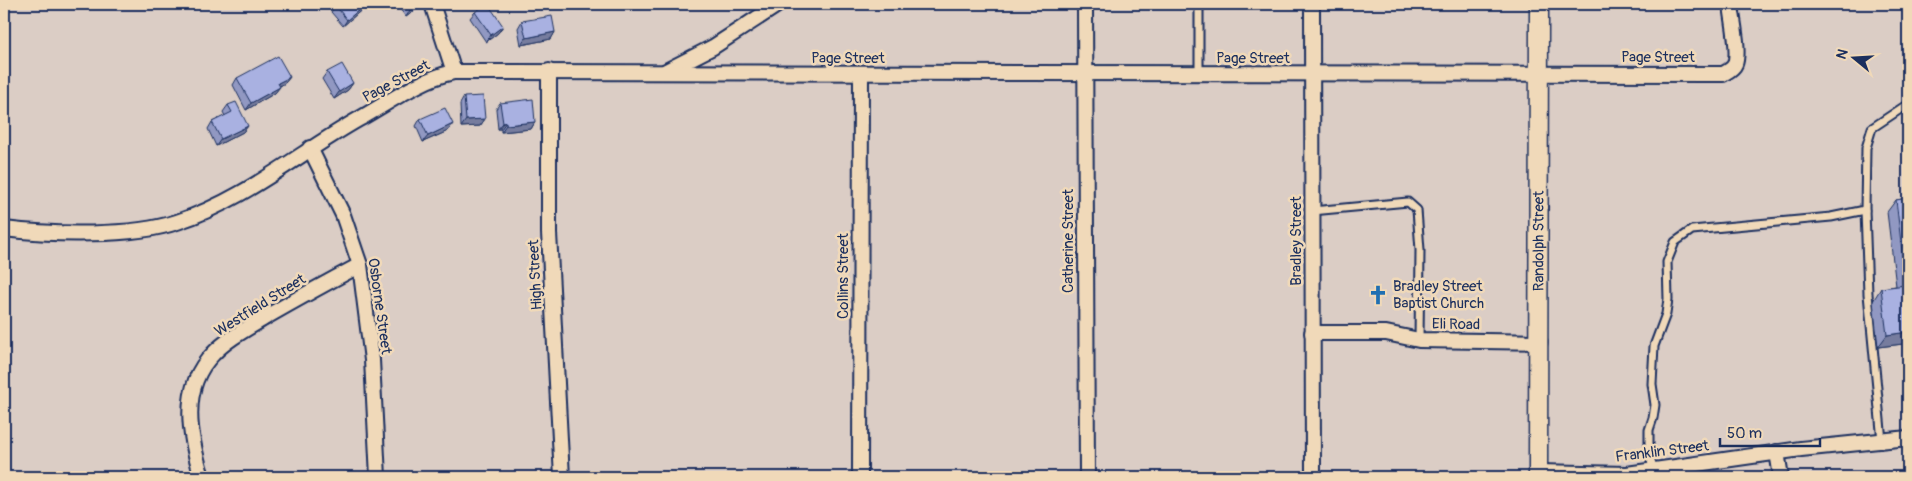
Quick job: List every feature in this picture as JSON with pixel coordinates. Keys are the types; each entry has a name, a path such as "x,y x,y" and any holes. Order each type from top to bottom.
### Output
{"street":[{"path":"432,4 454,72"},
{"path":"663,72 713,47 779,4"},
{"name":"Catherine Street","path":"1085,4 1087,477"},
{"name":"Bradley Street","path":"1312,4 1313,477"},
{"name":"Randolph Street","path":"1538,475 1540,342 1539,4"},
{"name":"Page Street","path":"4,229 128,232 161,226 205,211 239,193 310,148 430,80 454,72 1723,74 1731,70 1735,64 1736,56 1731,4"},
{"name":"High Street","path":"549,71 549,233 562,477"},
{"name":"Collins Street","path":"860,477 861,74"},
{"name":"Osborne Street","path":"310,148 343,215 360,265 372,360 378,477"},
{"name":"Westfield Street","path":"202,477 192,445 190,411 193,392 207,361 214,353 245,330 360,265"},
{"name":"Eli Road","path":"1312,333 1386,333 1419,340 1540,342"},
{"name":"Franklin Street","path":"1538,475 1627,474 1778,452 1908,438"},
{"path":"1778,452 1781,477"}],"lane":[{"path":"1199,4 1199,74"},
{"path":"1882,441 1868,294 1865,210 1868,138 1872,128 1908,104"},
{"path":"1312,211 1408,202 1414,204 1417,210 1420,250 1419,340"},
{"path":"1654,471 1648,440 1654,405 1652,384 1654,346 1666,314 1667,262 1675,242 1692,230 1822,218 1865,210"}],"building":[{"path":"338,4 366,4 347,20 336,6"},
{"path":"405,4 419,4 410,10"},
{"path":"487,4 503,26 491,35 475,12"},
{"path":"552,16 555,32 526,38 522,21"},
{"path":"278,56 290,77 278,83 280,87 251,103 237,78"},
{"path":"342,64 353,83 339,92 327,72"},
{"path":"483,96 485,119 466,120 464,97"},
{"path":"533,99 535,122 506,125 506,122 503,123 500,103"},
{"path":"236,102 248,126 221,139 212,122 232,112 228,105"},
{"path":"445,108 453,124 428,136 420,119"},
{"path":"1908,198 1908,332 1887,335 1881,288 1906,285 1896,200"}],"place":[{"name":"Bradley Street Baptist Church","path":"1378,295"}]}
